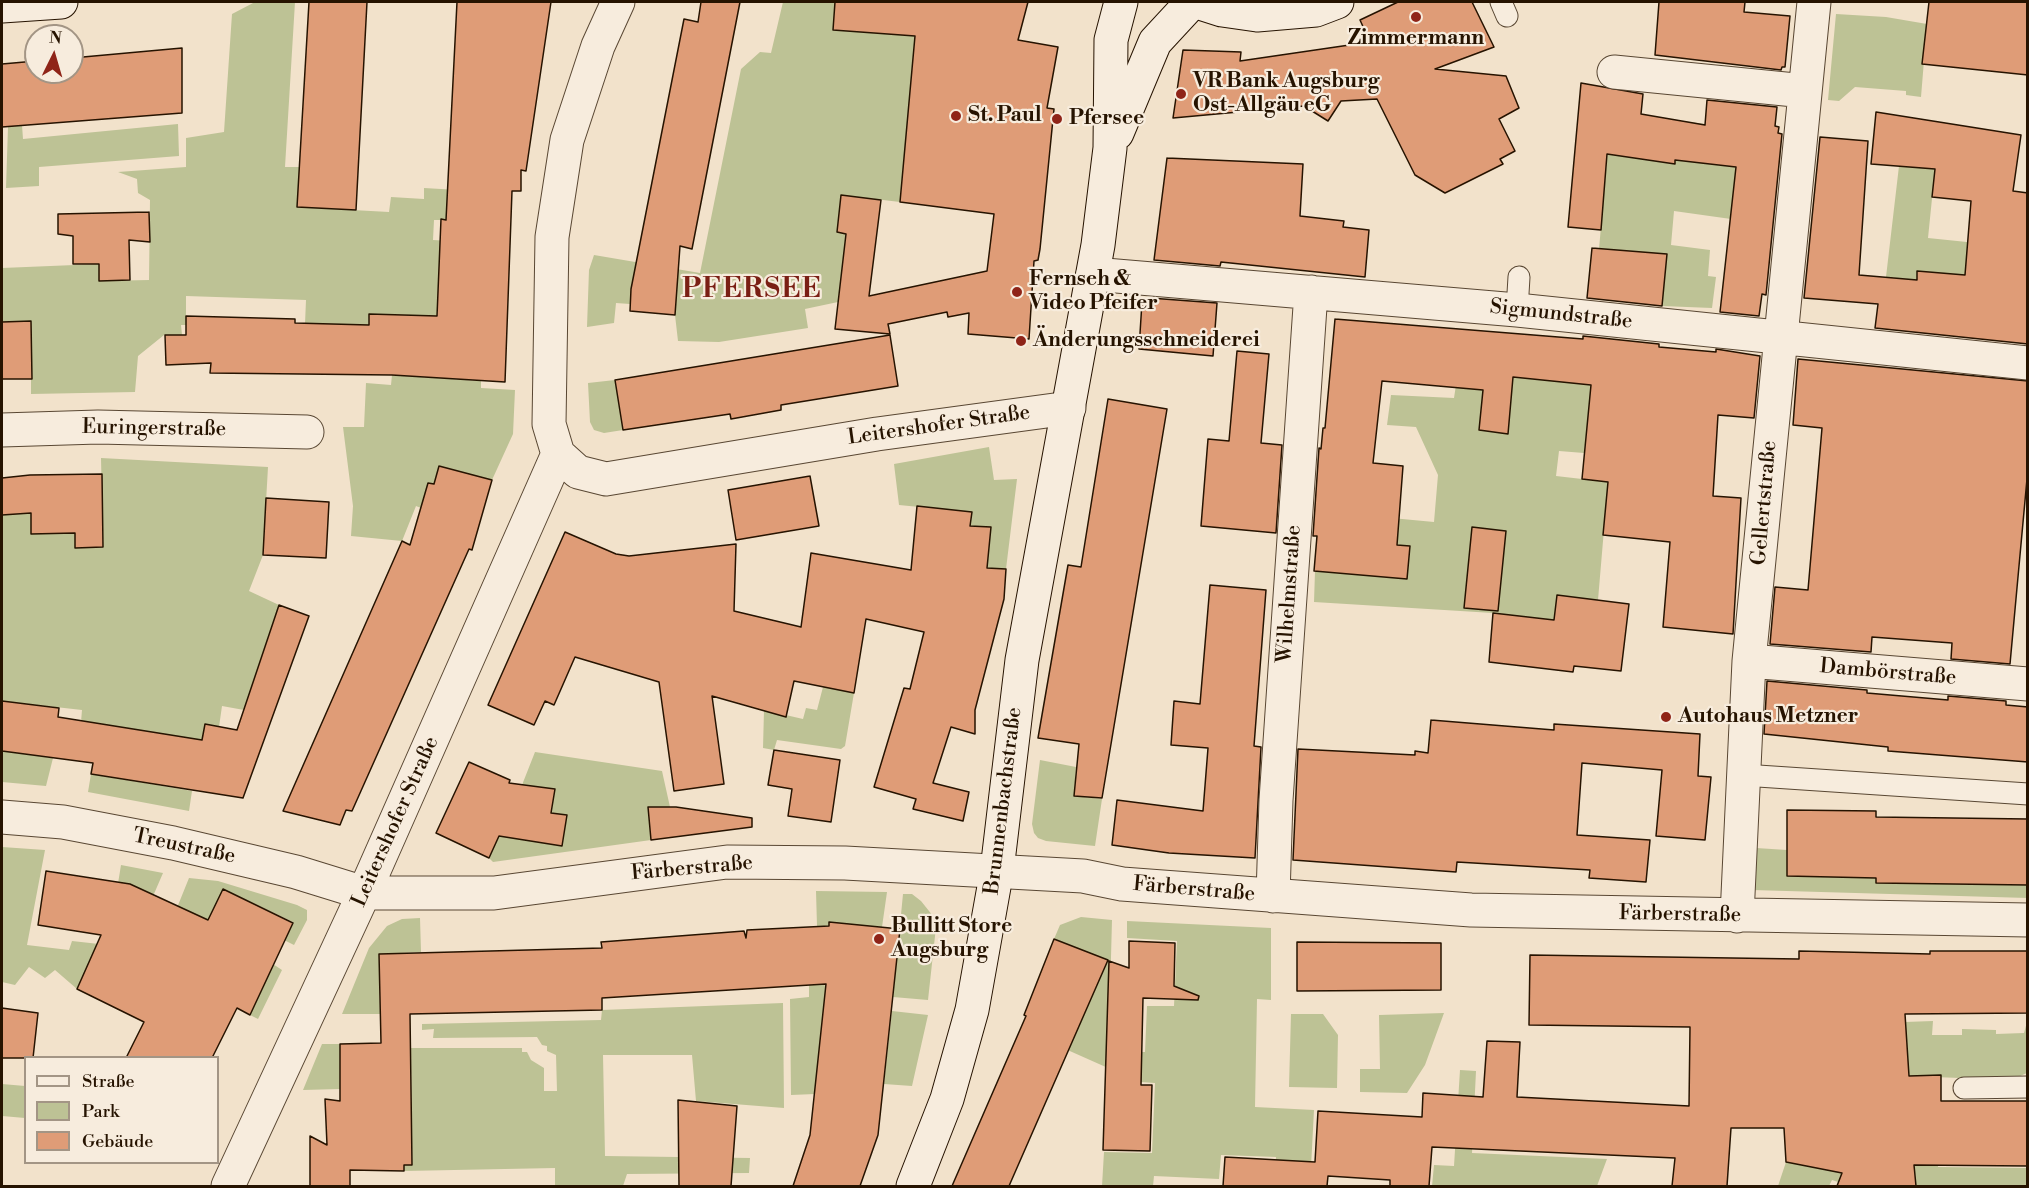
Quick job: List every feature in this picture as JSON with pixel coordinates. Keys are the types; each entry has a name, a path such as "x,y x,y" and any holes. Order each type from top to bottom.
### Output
{"street":[{"path":"2,6 61,2"},
{"path":"558,454 549,424 552,237 567,140 598,46 618,2"},
{"path":"1069,408 1094,274 1110,148 1111,40 1121,2"},
{"path":"1110,148 1155,42 1192,2"},
{"path":"1197,2 1222,10 1257,15 1316,10 1337,2"},
{"name":"Gellertstraße","path":"1737,916 1749,661 1814,2"},
{"path":"1614,72 1804,91"},
{"name":"Sigmundstraße","path":"1094,274 1516,310 2028,363"},
{"name":"Wilhelmstraße","path":"1274,896 1282,712 1311,292"},
{"name":"Leitershofer Straße","path":"228,1186 364,892 558,454 578,472 606,479 877,434 1069,408"},
{"name":"Brunnenbachstraße","path":"912,1186 947,1098 972,1010 997,870 1022,660 1069,408"},
{"name":"Euringerstraße","path":"2,430 98,427 307,432"},
{"name":"Dambörstraße","path":"1749,661 2028,684"},
{"name":"Treustraße","path":"2,817 63,822 173,843 296,872 364,892"},
{"name":"Färberstraße","path":"364,892 494,893 726,862 845,863 1097,877 1122,884 1471,910 2028,920"}],"lane":[{"path":"1516,310 1519,277"},
{"path":"1743,775 2028,794"},
{"path":"1964,1088 2028,1088"}],"green space":[{"path":"255,2 295,2 285,167 300,167 298,207 389,212 391,197 424,199 424,188 458,190 457,220 434,220 433,240 451,241 449,316 369,314 367,365 305,324 306,300 186,296 186,325 181,325 182,335 164,335 138,356 135,392 31,394 31,321 2,322 2,268 99,264 100,281 149,280 150,200 138,193 137,179 118,172 186,167 186,138 224,132 232,14"},
{"path":"783,2 835,2 833,30 915,36 900,202 841,195 837,231 846,234 838,302 805,309 808,328 719,342 678,341 675,315 677,284 632,281 630,304 616,303 614,323 587,327 589,270 594,255 700,273 741,69 760,52 771,53"},
{"path":"1836,14 1886,17 1927,24 1921,97 1906,95 1906,91 1855,87 1839,101 1828,100"},
{"path":"1682,121 1705,124 1701,163 1776,172 1731,219 1674,211 1671,245 1710,250 1708,276 1716,277 1712,308 1662,306 1667,255 1599,249 1608,148 1656,145 1654,161 1674,164"},
{"path":"178,124 179,156 39,167 39,186 6,188 8,127 22,125 23,139"},
{"path":"1899,166 1935,169 1928,238 1996,245 1935,318 1939,273 1918,271 1917,280 1886,277"},
{"path":"1458,372 1606,386 1614,413 1589,410 1584,453 1559,451 1556,476 1608,482 1598,600 1557,595 1555,620 1493,613 1314,602 1317,511 1434,522 1438,475 1416,427 1387,425 1391,395 1454,398"},
{"path":"392,375 481,381 481,388 515,390 513,434 492,480 439,466 434,484 421,508 416,506 402,541 351,536 353,506 343,427 364,427 366,383 391,385"},
{"path":"615,380 623,430 604,433 594,430 590,422 588,383"},
{"path":"989,447 994,480 1017,479 1006,569 987,568 991,528 970,526 971,512 899,505 894,464"},
{"path":"101,458 268,467 263,555 249,591 279,605 244,710 222,706 219,727 205,724 202,741 81,722 82,710 2,701 2,515 31,512 31,534 75,533 76,548 103,547"},
{"path":"823,687 854,693 845,746 841,749 777,740 774,750 763,748 764,710 803,719 806,708 817,710"},
{"path":"2,751 53,758 46,786 2,782"},
{"path":"535,752 662,771 670,807 648,807 651,840 493,862 489,858 499,836 561,846 567,815 551,813 555,789 522,785"},
{"path":"1040,760 1076,767 1074,796 1102,799 1095,846 1046,841 1038,838 1034,833 1032,824"},
{"path":"91,774 192,791 189,811 88,792"},
{"path":"2,847 45,850 27,945 69,950 72,941 108,945 121,865 163,873 141,924 166,935 189,878 218,881 297,905 307,910 307,920 294,945 284,940 293,922 223,889 273,964 282,970 258,1019 250,1015 264,986 183,946 90,961 77,989 55,970 45,978 29,967 15,985 2,982"},
{"path":"1756,848 1787,850 1787,876 1876,878 1876,882 2027,885 2028,898 1752,890"},
{"path":"816,891 887,892 882,927 829,923 829,926 817,926"},
{"path":"903,894 912,894 921,901 933,916 936,927 928,1000 893,997"},
{"path":"1081,917 1112,920 1108,1068 1063,1048 1100,957 1054,939 1060,925"},
{"path":"420,918 421,952 379,954 380,1014 342,1014 369,948 387,926 402,919"},
{"path":"1127,921 1271,928 1271,1000 1257,999 1255,1107 1314,1110 1310,1186 1275,1186 1276,1157 1221,1155 1219,1179 1154,1176 1153,1186 1102,1186 1104,1152 1152,1153 1155,1083 1127,1081 1127,1052 1145,1052 1147,1006 1174,1006 1177,941 1127,938"},
{"path":"809,985 826,986 815,1094 791,1095 790,999 809,997"},
{"path":"783,1003 784,1108 696,1101 692,1055 603,1055 605,1156 750,1158 749,1173 627,1174 623,1186 555,1186 555,1168 404,1171 404,1165 412,1164 411,1048 522,1048 522,1052 527,1052 531,1060 544,1068 544,1091 557,1091 556,1055 547,1051 547,1046 542,1045 537,1037 433,1038 434,1029 422,1030 422,1024 601,1020 602,1010"},
{"path":"892,1011 928,1015 912,1086 884,1084"},
{"path":"1444,1013 1425,1065 1407,1093 1360,1092 1360,1069 1380,1069 1379,1015"},
{"path":"1291,1014 1323,1014 1338,1035 1337,1088 1289,1087"},
{"path":"1933,1021 1932,1035 1962,1035 1962,1029 1996,1030 1996,1034 2024,1033 2027,1022 2027,1073 2011,1080 1909,1076 1905,1022"},
{"path":"322,1044 340,1044 340,1089 303,1090"},
{"path":"1460,1070 1476,1071 1472,1153 1607,1159 1597,1186 1432,1186 1434,1165 1454,1166"},
{"path":"2,1084 24,1086 24,1118 2,1116"},
{"path":"1938,1135 1938,1167 2027,1168 2027,1186 1916,1186 1912,1136"},
{"path":"1786,1162 1849,1174 1850,1186 1832,1180 1829,1186 1778,1186"}],"building":[{"path":"309,2 367,2 356,210 297,207"},
{"path":"457,2 551,2 526,171 521,170 521,191 512,191 505,382 392,375 210,373 211,363 166,365 165,335 186,335 186,316 295,319 295,323 369,325 369,314 437,316 441,219 446,220"},
{"path":"701,2 740,2 692,249 680,246 675,315 630,311 631,289 684,19 698,22"},
{"path":"835,2 1028,2 1018,40 1058,47 1047,108 1054,109 1040,249 1038,260 1034,261 1029,339 968,334 969,313 948,317 947,312 888,324 890,334 835,329 846,234 837,232 841,195 881,200 869,296 987,271 994,214 900,202 915,36 833,30"},
{"path":"1398,2 1472,2 1494,47 1435,69 1506,76 1519,108 1499,119 1515,151 1500,159 1503,164 1445,193 1415,175 1377,99 1341,101 1328,121 1304,106 1173,118 1183,50 1241,52 1240,61 1370,42 1360,20"},
{"path":"1659,2 1745,2 1744,12 1790,16 1785,67 1781,70 1655,55"},
{"path":"1929,2 2028,2 2028,75 1922,64"},
{"path":"182,48 182,113 2,127 2,64 24,62 24,84 84,84 84,57"},
{"path":"1581,83 1643,94 1641,114 1705,125 1707,100 1777,107 1775,126 1779,127 1778,133 1782,134 1766,295 1762,294 1759,316 1720,312 1736,167 1675,160 1675,164 1607,154 1601,230 1568,227"},
{"path":"1876,112 2021,135 2013,191 2028,193 2028,344 1875,328 1878,304 1804,298 1820,137 1868,141 1859,275 1917,280 1917,271 1965,275 1971,201 1932,197 1935,169 1871,164"},
{"path":"1167,158 1303,164 1300,216 1344,221 1343,227 1369,230 1365,277 1221,262 1220,266 1154,260"},
{"path":"149,212 150,242 129,240 130,280 99,281 99,264 73,264 73,236 58,234 58,214"},
{"path":"1592,248 1667,254 1662,306 1587,298"},
{"path":"1150,298 1217,303 1213,356 1139,349 1142,302 1149,303"},
{"path":"1335,319 1583,339 1583,336 1659,344 1659,347 1716,352 1716,349 1760,356 1754,418 1718,415 1713,496 1741,498 1733,634 1663,627 1670,542 1603,535 1608,482 1582,479 1591,385 1513,377 1508,434 1479,430 1483,390 1382,381 1373,463 1403,466 1397,545 1410,546 1407,579 1314,571 1317,536 1313,536 1319,448 1321,449 1323,428 1325,428"},
{"path":"31,321 32,379 2,379 2,322"},
{"path":"890,335 898,386 781,405 781,410 731,419 730,414 623,430 615,380"},
{"path":"1237,351 1269,354 1261,443 1282,445 1276,533 1201,526 1208,439 1229,441"},
{"path":"1798,359 2028,381 2028,468 2010,664 1951,659 1952,643 1872,637 1871,652 1770,644 1775,587 1808,590 1822,428 1793,425"},
{"path":"1108,399 1167,409 1102,798 1074,796 1079,744 1038,738 1068,565 1081,567"},
{"path":"439,466 492,480 472,550 469,549 352,811 346,810 340,825 283,811 402,541 410,545 428,483 434,484"},
{"path":"102,474 103,547 75,548 75,533 31,534 31,513 2,515 2,478 30,475"},
{"path":"810,476 819,526 736,540 728,490"},
{"path":"266,498 329,502 326,558 263,555"},
{"path":"917,506 972,512 970,526 991,527 987,568 1006,569 1004,599 975,710 975,734 951,727 933,783 969,792 963,821 913,809 916,799 874,787 904,688 910,689 924,632 866,619 854,693 794,681 786,717 712,696 724,784 674,791 659,682 575,657 554,705 545,701 534,725 488,705 565,532 616,554 629,556 736,544 734,611 801,627 811,553 911,570"},
{"path":"1472,527 1506,531 1498,611 1464,608"},
{"path":"1210,585 1266,590 1254,746 1261,747 1255,858 1169,853 1112,845 1117,800 1203,811 1208,748 1171,745 1174,701 1200,704"},
{"path":"1557,595 1629,604 1621,671 1574,666 1573,672 1489,662 1493,613 1554,620"},
{"path":"279,605 309,616 243,798 91,774 93,763 2,751 2,701 59,708 58,717 202,740 205,724 237,730"},
{"path":"1767,681 1948,700 1948,696 2006,701 2006,705 2028,707 2028,762 1888,751 1888,747 1764,734"},
{"path":"1431,720 1554,730 1554,724 1700,734 1698,776 1711,777 1705,840 1656,836 1662,770 1582,763 1577,835 1650,840 1646,882 1589,878 1590,870 1457,862 1456,872 1293,860 1298,749 1415,755 1415,751 1428,753"},
{"path":"774,750 840,760 831,822 788,816 792,789 768,785"},
{"path":"469,762 510,780 509,783 555,789 551,813 567,815 562,846 499,836 489,858 436,833"},
{"path":"648,807 676,807 752,818 752,827 651,840"},
{"path":"1787,810 1876,811 1876,817 2028,819 2028,885 1876,883 1876,878 1787,876"},
{"path":"46,871 130,884 208,920 223,889 293,923 250,1015 237,1008 213,1056 127,1056 144,1022 77,989 101,935 38,925"},
{"path":"829,922 900,929 878,1135 860,1186 793,1186 810,1135 826,984 602,998 602,1010 410,1014 412,1165 404,1165 404,1171 350,1170 350,1186 310,1186 310,1136 327,1145 325,1099 340,1101 340,1044 381,1043 379,954 602,948 601,942 744,931 746,938 747,930 829,926"},
{"path":"1054,939 1108,960 1009,1186 952,1186 1026,1016 1024,1015"},
{"path":"1129,941 1175,943 1174,986 1199,996 1198,1000 1143,998 1141,1085 1152,1085 1150,1151 1103,1150 1109,961 1129,968"},
{"path":"1297,942 1441,943 1441,990 1297,991"},
{"path":"1799,951 1930,954 1930,951 2028,951 2028,1013 1905,1014 1909,1076 1941,1075 1941,1101 2028,1101 2028,1166 1914,1165 1916,1186 1837,1186 1842,1173 1786,1162 1784,1128 1731,1128 1727,1186 1672,1186 1675,1158 1432,1147 1429,1186 1390,1186 1390,1180 1328,1176 1327,1186 1223,1186 1225,1157 1315,1162 1318,1111 1422,1117 1423,1093 1483,1097 1487,1041 1520,1042 1517,1097 1689,1106 1690,1027 1529,1025 1530,955 1799,959"},
{"path":"2,1008 38,1013 33,1056 2,1058"},
{"path":"678,1100 737,1106 731,1186 679,1186"}],"place":[{"name":"Zimmermann","path":"1416,17"},
{"name":"VR Bank Augsburg Ost-Allgäu eG","path":"1181,94"},
{"name":"St. Paul","path":"956,116"},
{"name":"Pfersee","path":"1057,119"},
{"name":"Fernseh & Video Pfeifer","path":"1017,292"},
{"name":"Änderungsschneiderei","path":"1021,341"},
{"name":"Autohaus Metzner","path":"1666,717"},
{"name":"Bullitt Store Augsburg","path":"879,939"}],"district":[{"name":"PFERSEE","path":"752,291"}]}
